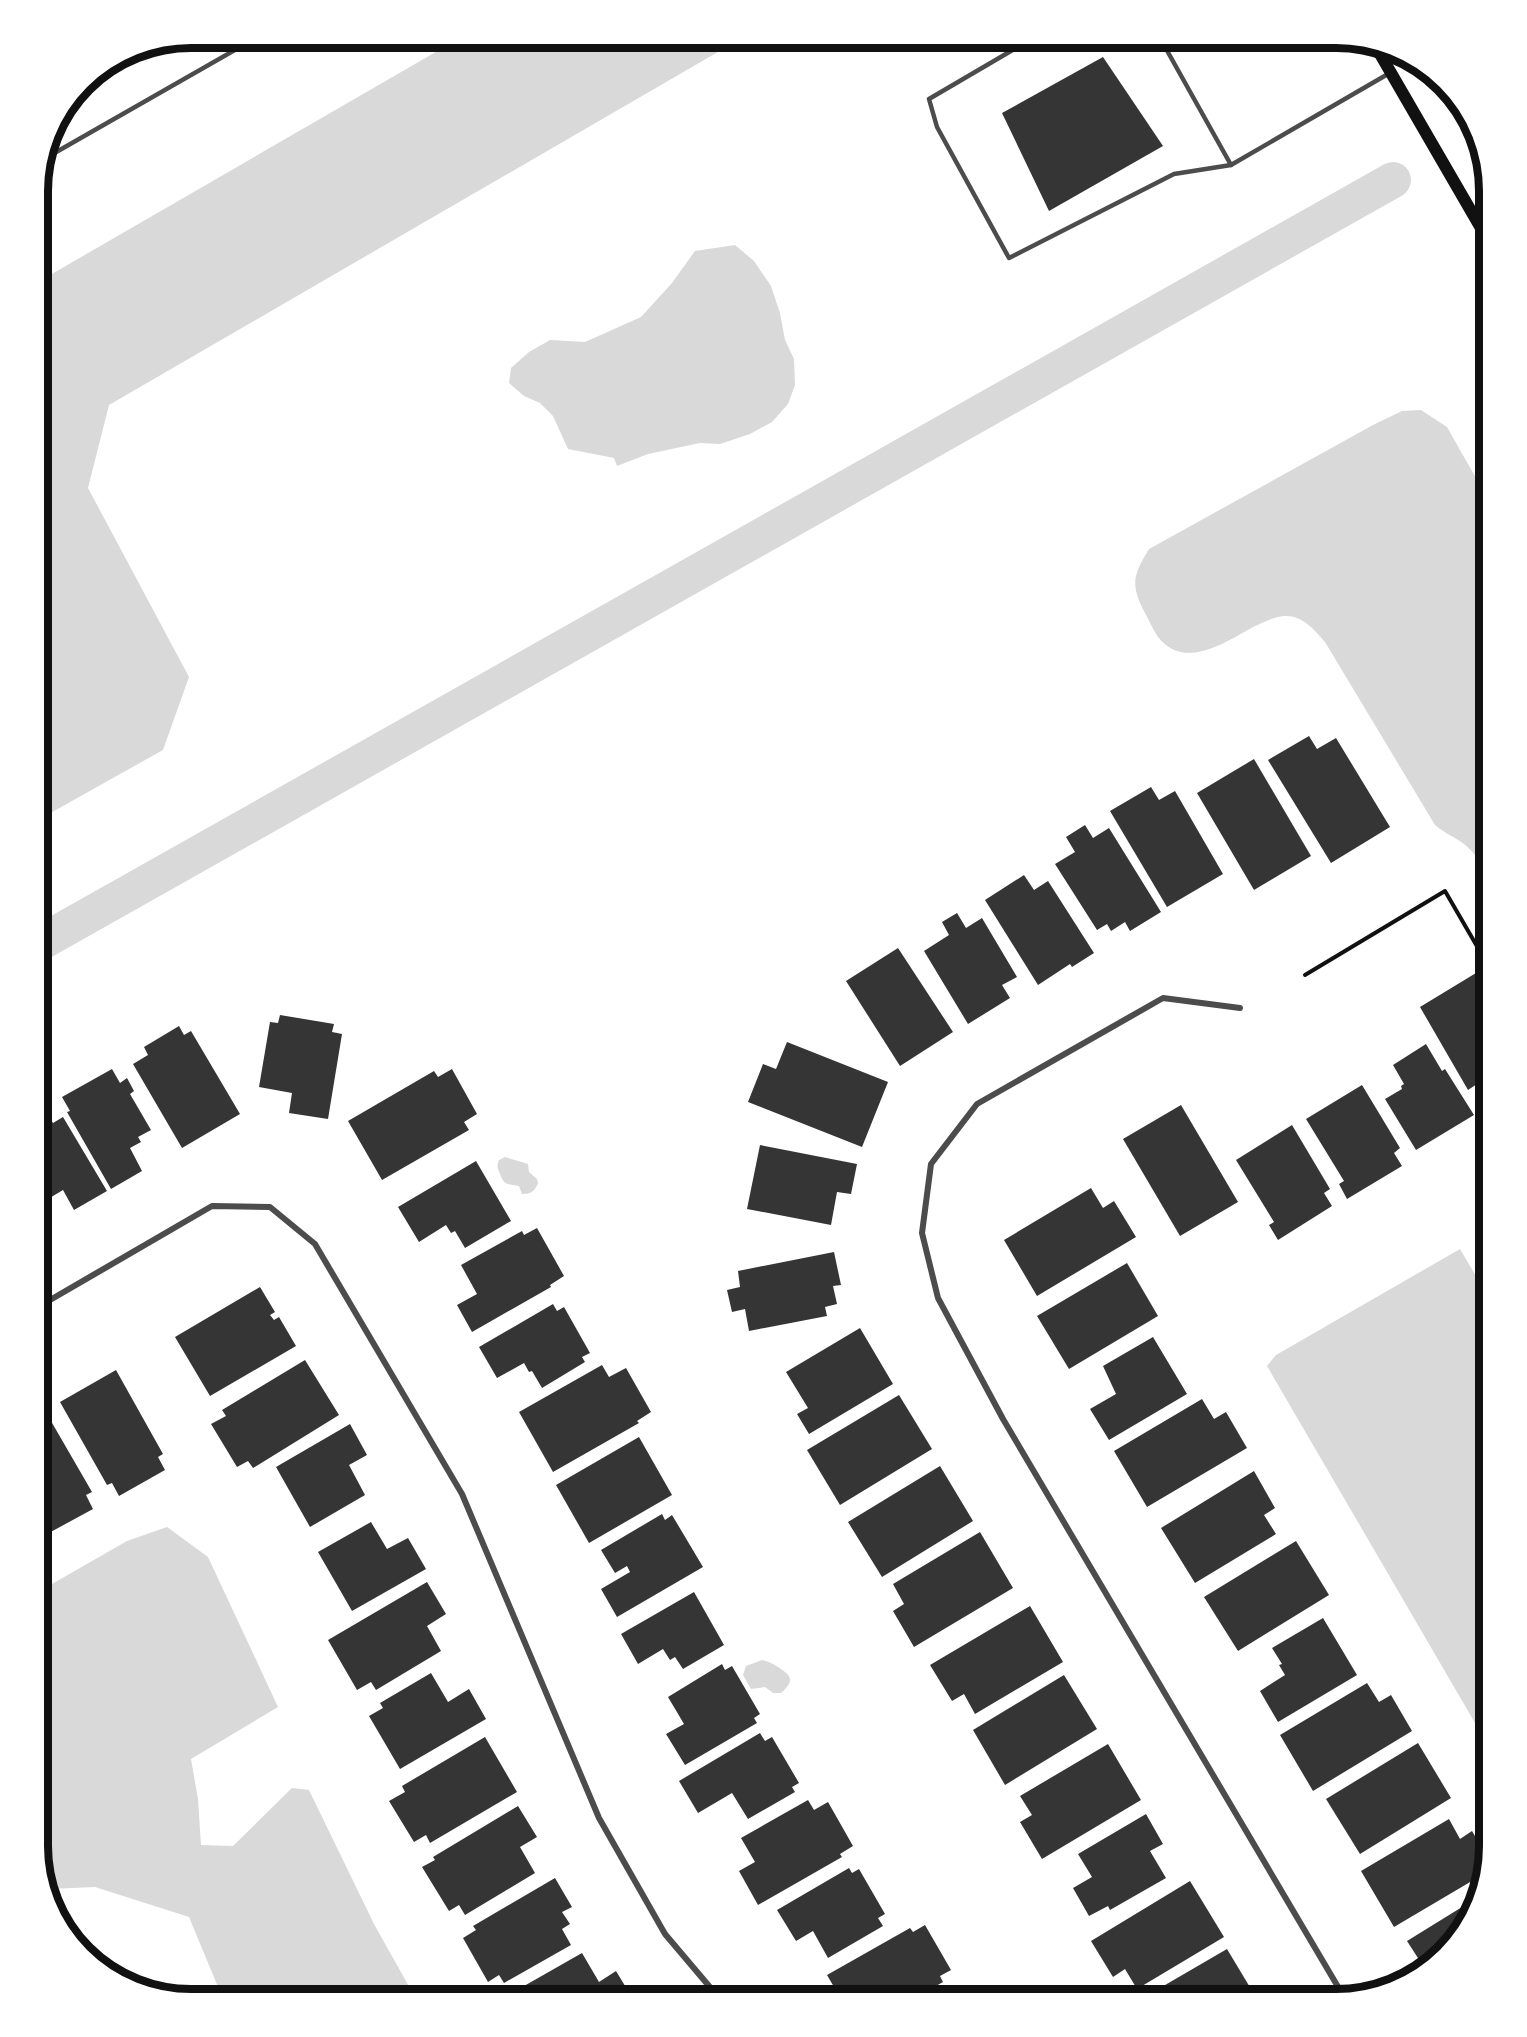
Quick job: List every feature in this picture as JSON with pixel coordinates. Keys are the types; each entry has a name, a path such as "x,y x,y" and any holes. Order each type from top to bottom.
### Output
{"main road":[{"path":"1381,56 1479,223"}],"street":[{"path":"1240,1008 1163,998 977,1104 931,1164 922,1233 938,1298 1003,1419 1339,1989"},
{"path":"48,1300 212,1206 270,1207 315,1244 462,1494 599,1818 665,1934 711,1989"}],"lane":[{"path":"53,154 238,48"},
{"path":"1016,48 929,99 937,127 1009,258 1174,174 1231,165 1391,72"},
{"path":"1166,48 1231,165"}],"path":[{"path":"1305,975 1445,891 1479,948"}],"shaded area":[{"path":"443,48 725,48 109,405 88,488 189,677 163,750 48,814 48,276"},
{"path":"735,245 754,261 771,286 780,313 785,340 794,359 795,385 788,404 772,422 750,434 720,444 700,443 648,454 617,466 614,458 568,449 553,416 540,403 524,396 509,383 511,368 529,352 550,340 585,342 641,317 672,283 695,251"},
{"path":"1421,410 1447,427 1479,483 1479,861 1468,847 1435,825 1325,642 1302,620 1290,616 1272,619 1218,646 1192,653 1180,652 1168,647 1158,637 1140,603 1135,587 1137,573 1149,549 1402,411"},
{"path":"505,1157 528,1164 529,1172 538,1183 532,1192 522,1194 519,1186 503,1180 498,1164 499,1160"},
{"path":"1460,1249 1479,1281 1479,1730 1267,1366 1276,1355"},
{"path":"167,1527 208,1557 278,1707 191,1759 198,1799 201,1845 233,1846 292,1788 309,1790 374,1924 410,1989 219,1989 189,1917 95,1887 55,1889 49,1865 48,1846 48,1586 127,1541"},
{"path":"762,1660 770,1662 789,1677 788,1686 781,1693 773,1693 765,1687 751,1689 743,1675 746,1666"}],"building":[{"path":"1103,57 1163,146 1049,211 1002,113"},
{"path":"1309,736 1317,749 1336,738 1390,827 1331,863 1268,760"},
{"path":"1254,759 1311,856 1254,890 1197,793"},
{"path":"1151,787 1159,800 1175,791 1223,874 1167,907 1110,811"},
{"path":"1085,825 1093,838 1109,828 1161,912 1130,931 1125,922 1111,931 1107,924 1097,930 1055,864 1075,852 1066,837"},
{"path":"1024,875 1034,890 1048,881 1094,953 1072,967 1070,964 1038,985 985,900"},
{"path":"957,913 966,928 982,918 1017,977 1002,985 1010,998 968,1024 924,951 949,935 942,922"},
{"path":"898,948 953,1032 900,1066 846,981"},
{"path":"1476,973 1479,979 1479,1083 1468,1090 1420,1007"},
{"path":"280,1015 334,1024 332,1032 342,1034 328,1119 289,1113 292,1093 259,1087 270,1022 278,1023"},
{"path":"179,1026 184,1035 191,1031 240,1114 182,1148 133,1064 148,1055 144,1047"},
{"path":"787,1042 888,1082 862,1147 748,1102 763,1064 776,1069"},
{"path":"1426,1044 1442,1071 1445,1069 1474,1115 1416,1150 1385,1099 1402,1089 1401,1086 1404,1084 1393,1065"},
{"path":"112,1069 120,1083 127,1078 134,1091 130,1094 151,1130 138,1137 141,1142 130,1148 142,1171 111,1189 67,1112 70,1111 62,1097"},
{"path":"452,1069 477,1114 464,1122 469,1130 382,1180 348,1121 434,1071 438,1077"},
{"path":"1362,1085 1400,1148 1394,1153 1402,1166 1347,1199 1339,1184 1344,1181 1306,1119"},
{"path":"1181,1105 1238,1202 1180,1236 1123,1139"},
{"path":"48,1115 53,1123 63,1117 107,1191 74,1210 63,1190 48,1199"},
{"path":"1292,1125 1330,1189 1324,1193 1332,1206 1278,1240 1269,1225 1274,1222 1236,1160"},
{"path":"760,1145 857,1164 851,1194 837,1192 831,1225 747,1209"},
{"path":"476,1161 511,1221 465,1248 455,1231 451,1233 446,1225 419,1242 398,1207"},
{"path":"1091,1188 1103,1208 1114,1201 1136,1237 1037,1296 1004,1240"},
{"path":"537,1228 564,1276 550,1285 551,1287 472,1332 457,1305 477,1294 461,1265 522,1231 524,1235"},
{"path":"834,1252 841,1285 833,1286 837,1304 825,1307 827,1316 749,1331 745,1309 732,1312 727,1290 740,1287 738,1271"},
{"path":"1127,1263 1158,1316 1069,1369 1037,1316"},
{"path":"260,1287 275,1312 270,1315 274,1320 279,1317 296,1346 210,1396 175,1337"},
{"path":"553,1304 557,1311 564,1307 590,1353 582,1357 585,1362 542,1388 532,1371 529,1372 524,1363 497,1378 479,1347"},
{"path":"860,1328 893,1384 809,1434 797,1414 808,1408 786,1372"},
{"path":"1153,1337 1187,1394 1109,1440 1090,1409 1116,1394 1103,1366"},
{"path":"305,1360 339,1415 253,1468 248,1461 237,1467 211,1424 226,1416 222,1410"},
{"path":"602,1365 609,1377 626,1368 651,1412 637,1421 639,1423 553,1472 519,1412"},
{"path":"116,1370 163,1454 158,1457 165,1470 119,1496 112,1483 107,1485 60,1402"},
{"path":"899,1395 932,1449 840,1505 807,1450"},
{"path":"1202,1399 1214,1419 1226,1412 1247,1448 1147,1507 1114,1451"},
{"path":"48,1416 92,1492 86,1495 93,1509 48,1533"},
{"path":"350,1424 367,1455 349,1465 365,1495 310,1527 276,1467"},
{"path":"639,1437 672,1495 589,1543 556,1485"},
{"path":"940,1466 973,1521 882,1577 848,1522"},
{"path":"1254,1471 1275,1508 1264,1515 1276,1534 1195,1583 1161,1528"},
{"path":"662,1514 665,1520 672,1515 703,1567 617,1617 601,1589 630,1572 627,1566 615,1573 601,1550"},
{"path":"371,1522 387,1549 408,1538 426,1569 352,1611 318,1552"},
{"path":"980,1532 1013,1588 914,1647 893,1611 904,1604 893,1584"},
{"path":"1296,1541 1329,1595 1238,1651 1204,1597"},
{"path":"427,1582 446,1614 427,1626 441,1651 376,1690 371,1682 357,1690 328,1640"},
{"path":"694,1592 724,1645 683,1669 675,1657 670,1660 663,1649 638,1664 621,1634"},
{"path":"1030,1606 1063,1662 975,1714 964,1694 952,1701 930,1665"},
{"path":"1323,1618 1357,1675 1278,1722 1260,1691 1285,1675 1279,1665 1282,1664 1272,1648"},
{"path":"722,1664 725,1670 732,1666 760,1714 754,1718 757,1723 685,1765 666,1734 684,1724 668,1697"},
{"path":"431,1673 448,1702 469,1689 486,1719 400,1769 369,1716 383,1708 380,1703"},
{"path":"1064,1675 1097,1729 1005,1785 973,1730"},
{"path":"1367,1683 1379,1702 1391,1695 1412,1731 1313,1791 1280,1735"},
{"path":"760,1733 765,1741 772,1737 799,1783 792,1787 795,1792 748,1819 732,1793 698,1813 679,1781"},
{"path":"485,1737 517,1792 430,1843 426,1835 414,1842 389,1801 405,1792 402,1786"},
{"path":"1418,1743 1451,1798 1360,1854 1326,1799"},
{"path":"1108,1744 1141,1800 1042,1859 1020,1822 1032,1815 1020,1796"},
{"path":"808,1800 814,1810 828,1802 853,1846 840,1854 842,1857 758,1905 739,1871 755,1862 741,1838"},
{"path":"518,1806 537,1837 520,1847 535,1873 465,1915 459,1905 449,1911 422,1867 435,1860 433,1857"},
{"path":"1146,1814 1163,1844 1150,1851 1166,1878 1110,1910 1108,1906 1089,1916 1073,1888 1092,1877 1078,1854"},
{"path":"1449,1819 1460,1839 1472,1831 1479,1843 1475,1879 1394,1927 1361,1871"},
{"path":"849,1868 852,1873 859,1869 885,1914 878,1918 883,1926 828,1958 813,1931 796,1941 777,1910"},
{"path":"555,1878 572,1907 562,1912 570,1924 562,1929 571,1945 504,1983 499,1975 488,1982 463,1938 476,1930 473,1926"},
{"path":"1190,1881 1224,1937 1137,1989 1125,1969 1113,1977 1091,1941"},
{"path":"1466,1904 1449,1933 1420,1961 1407,1941"},
{"path":"925,1925 951,1970 940,1976 943,1982 931,1989 835,1989 827,1975 910,1928 913,1932"},
{"path":"1227,1949 1251,1989 1158,1989"},
{"path":"582,1953 599,1982 616,1971 627,1989 519,1989"}],"waterway":[{"path":"48,938 1393,180"}]}
